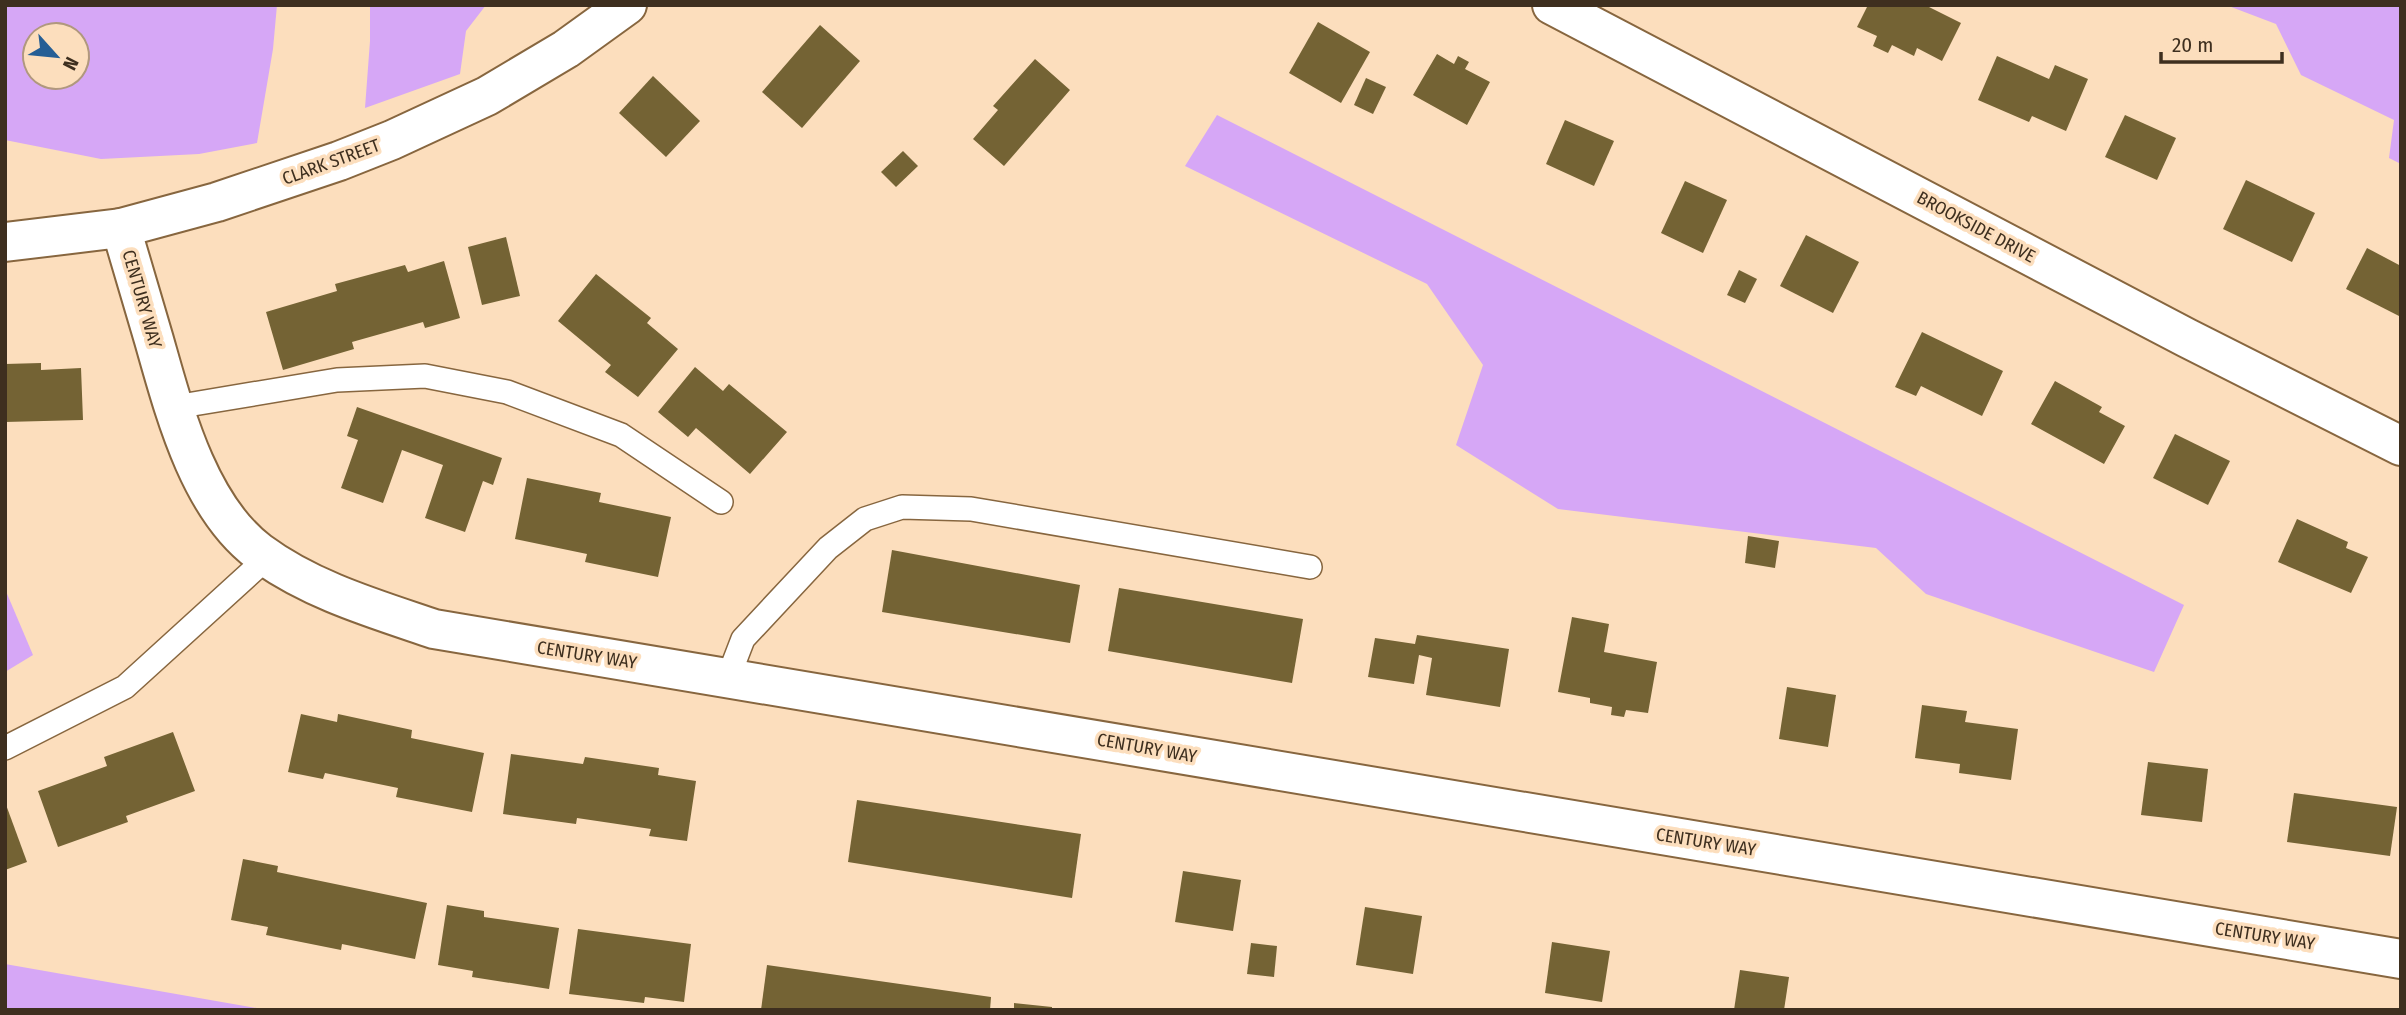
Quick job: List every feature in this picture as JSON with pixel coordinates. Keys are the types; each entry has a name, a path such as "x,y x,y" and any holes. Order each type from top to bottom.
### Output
{"street":[{"name":"CLARK STREET","path":"5,242 121,228 217,202 308,173 404,135 487,96 566,49 627,5"},
{"name":"BROOKSIDE DRIVE","path":"1552,5 2187,338 2401,446"},
{"name":"CENTURY WAY","path":"121,228 189,450 211,495 243,538 268,557 312,582 372,608 434,629 2401,958"}],"lane":[{"path":"175,407 337,380 425,376 507,391 621,435 721,502"},
{"path":"728,678 743,639 828,548 865,519 902,507 971,509 1311,567"},
{"path":"5,748 125,687 268,557"}],"shaded area":[{"path":"5,5 277,5 273,49 257,143 199,154 101,159 5,140"},
{"path":"370,5 486,5 466,31 460,74 365,108"},
{"path":"2226,5 2401,5 2401,164 2389,158 2394,120 2301,75 2276,24"},
{"path":"1217,115 2184,605 2154,672 1926,594 1876,548 1558,509 1456,445 1483,365 1427,284 1185,166"},
{"path":"5,589 33,655 5,672"},
{"path":"5,964 268,1010 5,1010"}],"building":[{"path":"1868,5 1925,5 1961,23 1942,61 1917,48 1914,56 1892,45 1888,53 1873,46 1877,36 1857,27"},
{"path":"1318,22 1370,52 1341,103 1289,73"},
{"path":"820,25 860,61 802,128 762,92"},
{"path":"1437,54 1454,64 1458,56 1469,62 1465,69 1490,82 1467,125 1413,95"},
{"path":"1997,56 2049,79 2055,65 2088,79 2066,131 2032,116 2029,122 1978,100"},
{"path":"1035,59 1070,90 1004,166 973,139 998,110 993,106"},
{"path":"653,76 700,121 666,157 619,113"},
{"path":"1366,78 1386,87 1373,114 1354,105"},
{"path":"2125,115 2176,138 2157,180 2105,157"},
{"path":"1565,120 1614,141 1594,186 1546,164"},
{"path":"903,151 918,166 896,187 881,172"},
{"path":"2246,180 2315,213 2292,262 2223,229"},
{"path":"1685,181 1727,200 1703,253 1661,233"},
{"path":"1806,235 1859,262 1833,313 1780,286"},
{"path":"506,237 520,296 482,305 468,247"},
{"path":"2367,248 2401,266 2399,316 2346,289"},
{"path":"444,261 460,318 425,328 423,322 352,342 354,349 283,370 266,312 337,291 335,284 405,265 408,272"},
{"path":"1739,270 1757,279 1745,303 1727,295"},
{"path":"596,274 651,318 647,323 678,349 638,397 605,372 611,365 558,321"},
{"path":"1922,332 2003,371 1982,416 1921,386 1916,396 1895,387"},
{"path":"41,363 41,370 81,368 83,420 5,422 5,364"},
{"path":"695,367 723,391 729,384 787,432 750,474 696,428 688,437 658,412"},
{"path":"2055,381 2102,407 2099,412 2125,426 2104,464 2031,424"},
{"path":"357,407 502,458 493,485 483,481 465,532 425,518 443,465 402,450 383,503 341,488 358,440 347,436"},
{"path":"2175,434 2230,461 2208,505 2153,478"},
{"path":"527,478 601,493 599,502 671,517 658,577 585,562 587,554 515,539"},
{"path":"2297,519 2348,542 2346,548 2368,557 2351,593 2278,562"},
{"path":"1748,536 1779,541 1775,568 1745,563"},
{"path":"892,550 1080,585 1070,643 882,612"},
{"path":"1119,588 1303,619 1292,683 1108,651"},
{"path":"1572,617 1609,624 1604,652 1657,662 1648,713 1626,710 1624,717 1611,715 1612,707 1590,703 1590,698 1558,692"},
{"path":"1417,635 1509,649 1500,707 1426,695 1432,658 1419,655 1414,684 1368,677 1375,638 1415,644"},
{"path":"1787,687 1836,695 1828,747 1779,739"},
{"path":"1922,705 1967,711 1965,722 2018,729 2011,780 1959,773 1960,764 1915,758"},
{"path":"301,714 337,722 338,714 412,730 411,738 484,753 472,812 396,797 398,788 325,773 323,779 288,772"},
{"path":"173,732 195,791 126,816 128,822 58,847 38,791 107,766 104,757"},
{"path":"511,754 583,764 585,757 659,768 658,775 696,781 687,841 649,836 651,829 577,818 576,824 503,814"},
{"path":"2148,762 2208,769 2202,822 2141,815"},
{"path":"2294,793 2397,807 2390,856 2287,842"},
{"path":"857,800 1081,834 1072,898 848,862"},
{"path":"5,802 27,862 5,870"},
{"path":"243,859 278,866 277,872 427,903 415,959 342,944 341,950 266,935 268,927 231,920"},
{"path":"1183,871 1241,880 1233,931 1175,922"},
{"path":"447,905 484,911 484,917 559,928 549,989 472,977 473,971 438,965"},
{"path":"1365,907 1422,916 1413,974 1356,965"},
{"path":"578,929 691,944 684,1002 645,997 644,1003 569,994"},
{"path":"1552,942 1610,951 1602,1002 1545,993"},
{"path":"1251,943 1277,946 1274,977 1247,974"},
{"path":"767,965 991,997 990,1010 761,1010"},
{"path":"1740,970 1789,977 1784,1010 1734,1010"},
{"path":"1014,1003 1052,1007 1052,1010 1014,1010"}]}
